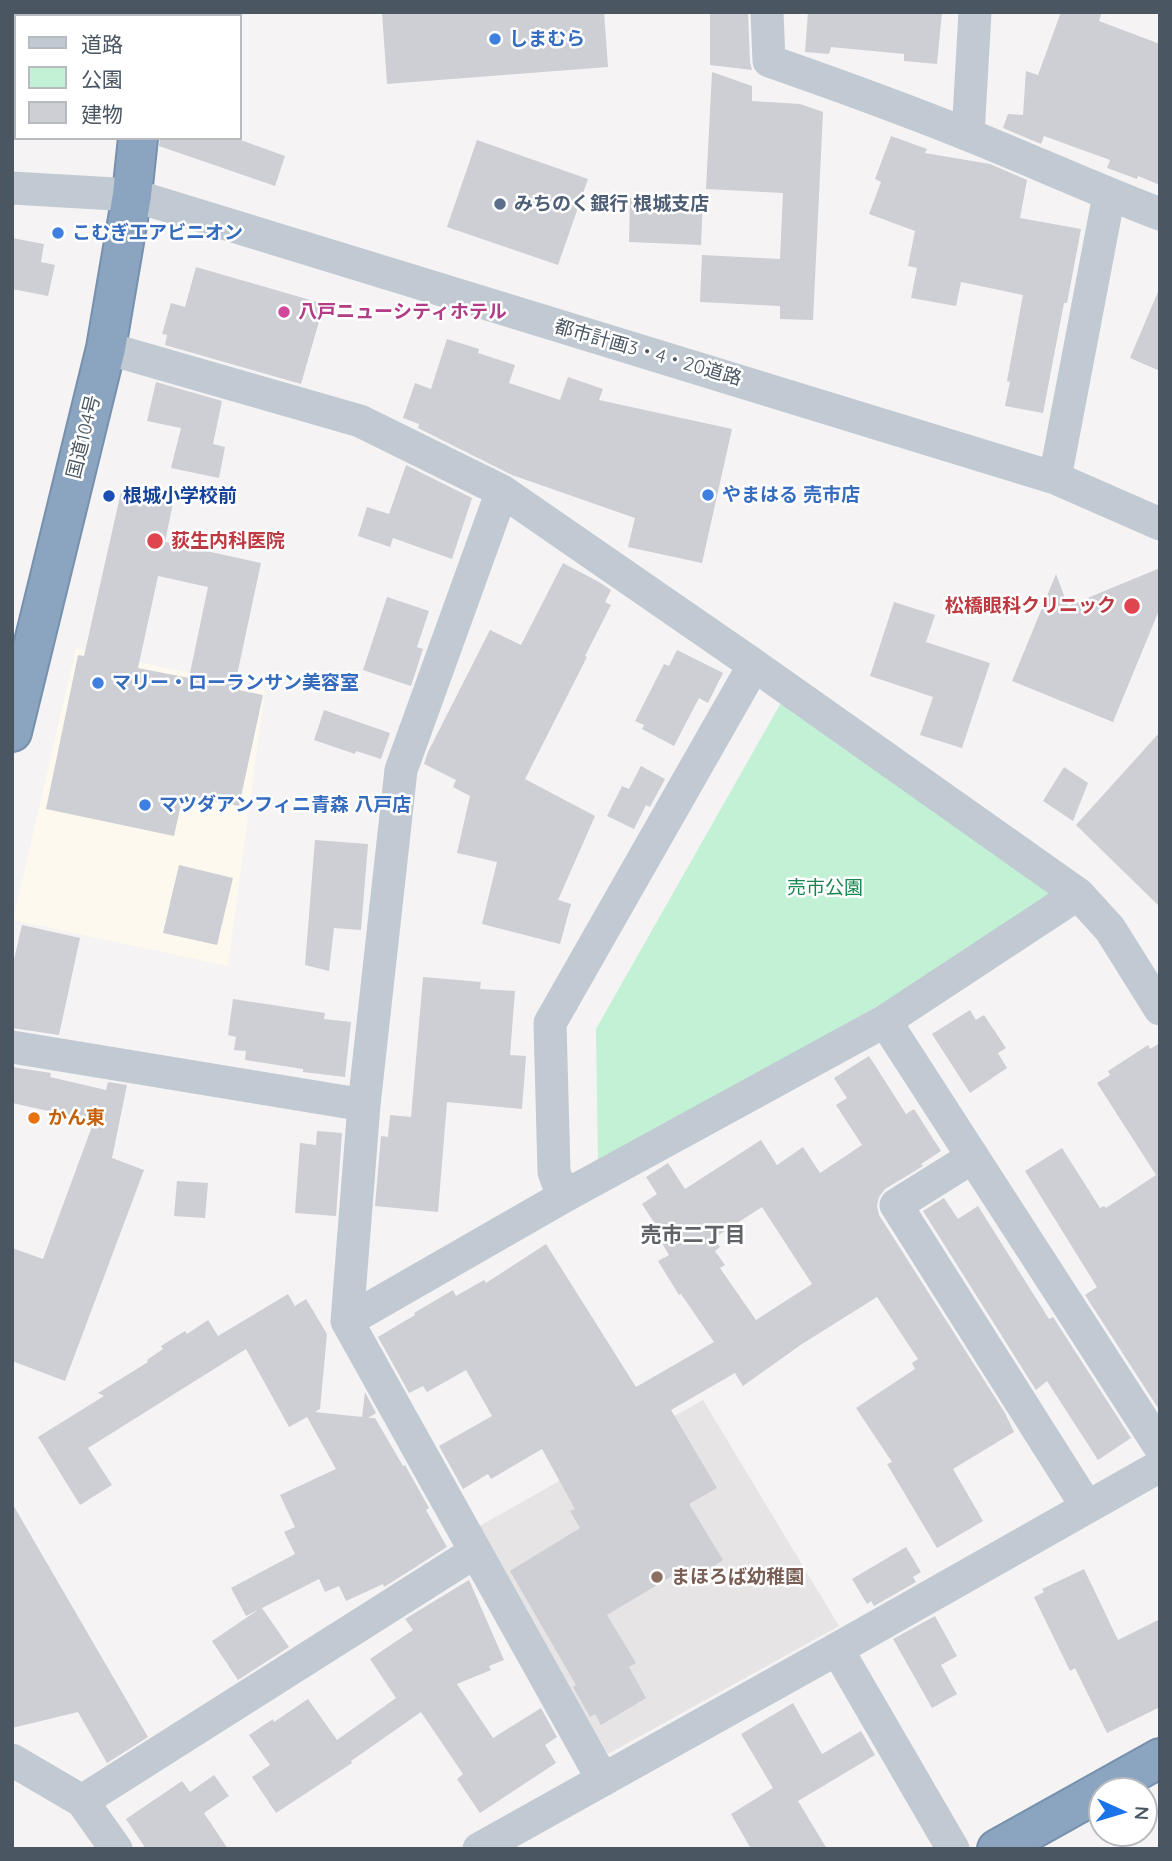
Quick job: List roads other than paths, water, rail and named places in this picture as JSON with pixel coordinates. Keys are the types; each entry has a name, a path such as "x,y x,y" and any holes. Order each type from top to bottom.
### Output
{"highway":[{"name":"国道104号","path":"12,732 106,348 132,195 138,140"},
{"path":"997,1849 1160,1758"}],"street":[{"path":"767,12 769,61 968,135 1160,215"},
{"path":"968,135 975,12"},
{"name":"都市計画3・4・20道路","path":"12,188 132,195 1055,478 1160,524"},
{"path":"1055,478 1109,195"},
{"path":"106,348 360,421 502,491 1078,894 1110,929 1160,1009"},
{"path":"502,491 401,770 364,1105 347,1321 603,1780"},
{"path":"563,1196 554,1172 550,1023 754,665"},
{"path":"347,1321 563,1196 885,1021 1078,894"},
{"path":"885,1021 1160,1447"},
{"path":"12,1047 364,1105"},
{"path":"973,1157 896,1205 1087,1507"},
{"path":"479,1849 1160,1466"},
{"path":"82,1801 475,1552"},
{"path":"837,1649 953,1849"},
{"path":"12,1760 82,1801 116,1849"}],"place":[{"name":"しまむら","path":"495,39"},
{"name":"みちのく銀行 根城支店","path":"500,204"},
{"name":"こむぎ工アビニオン","path":"58,233"},
{"name":"八戸ニューシティホテル","path":"284,312"},
{"name":"やまはる 売市店","path":"708,495"},
{"name":"根城小学校前","path":"109,496"},
{"name":"荻生内科医院","path":"155,541"},
{"name":"松橋眼科クリニック","path":"1132,606"},
{"name":"マリー・ローランサン美容室","path":"98,683"},
{"name":"マツダアンフィニ青森 八戸店","path":"145,805"},
{"name":"かん東","path":"34,1118"},
{"name":"まほろば幼稚園","path":"657,1577"}],"district":[{"name":"売市二丁目","path":"693,1236"}],"park label":[{"name":"売市公園","path":"825,888"}]}
